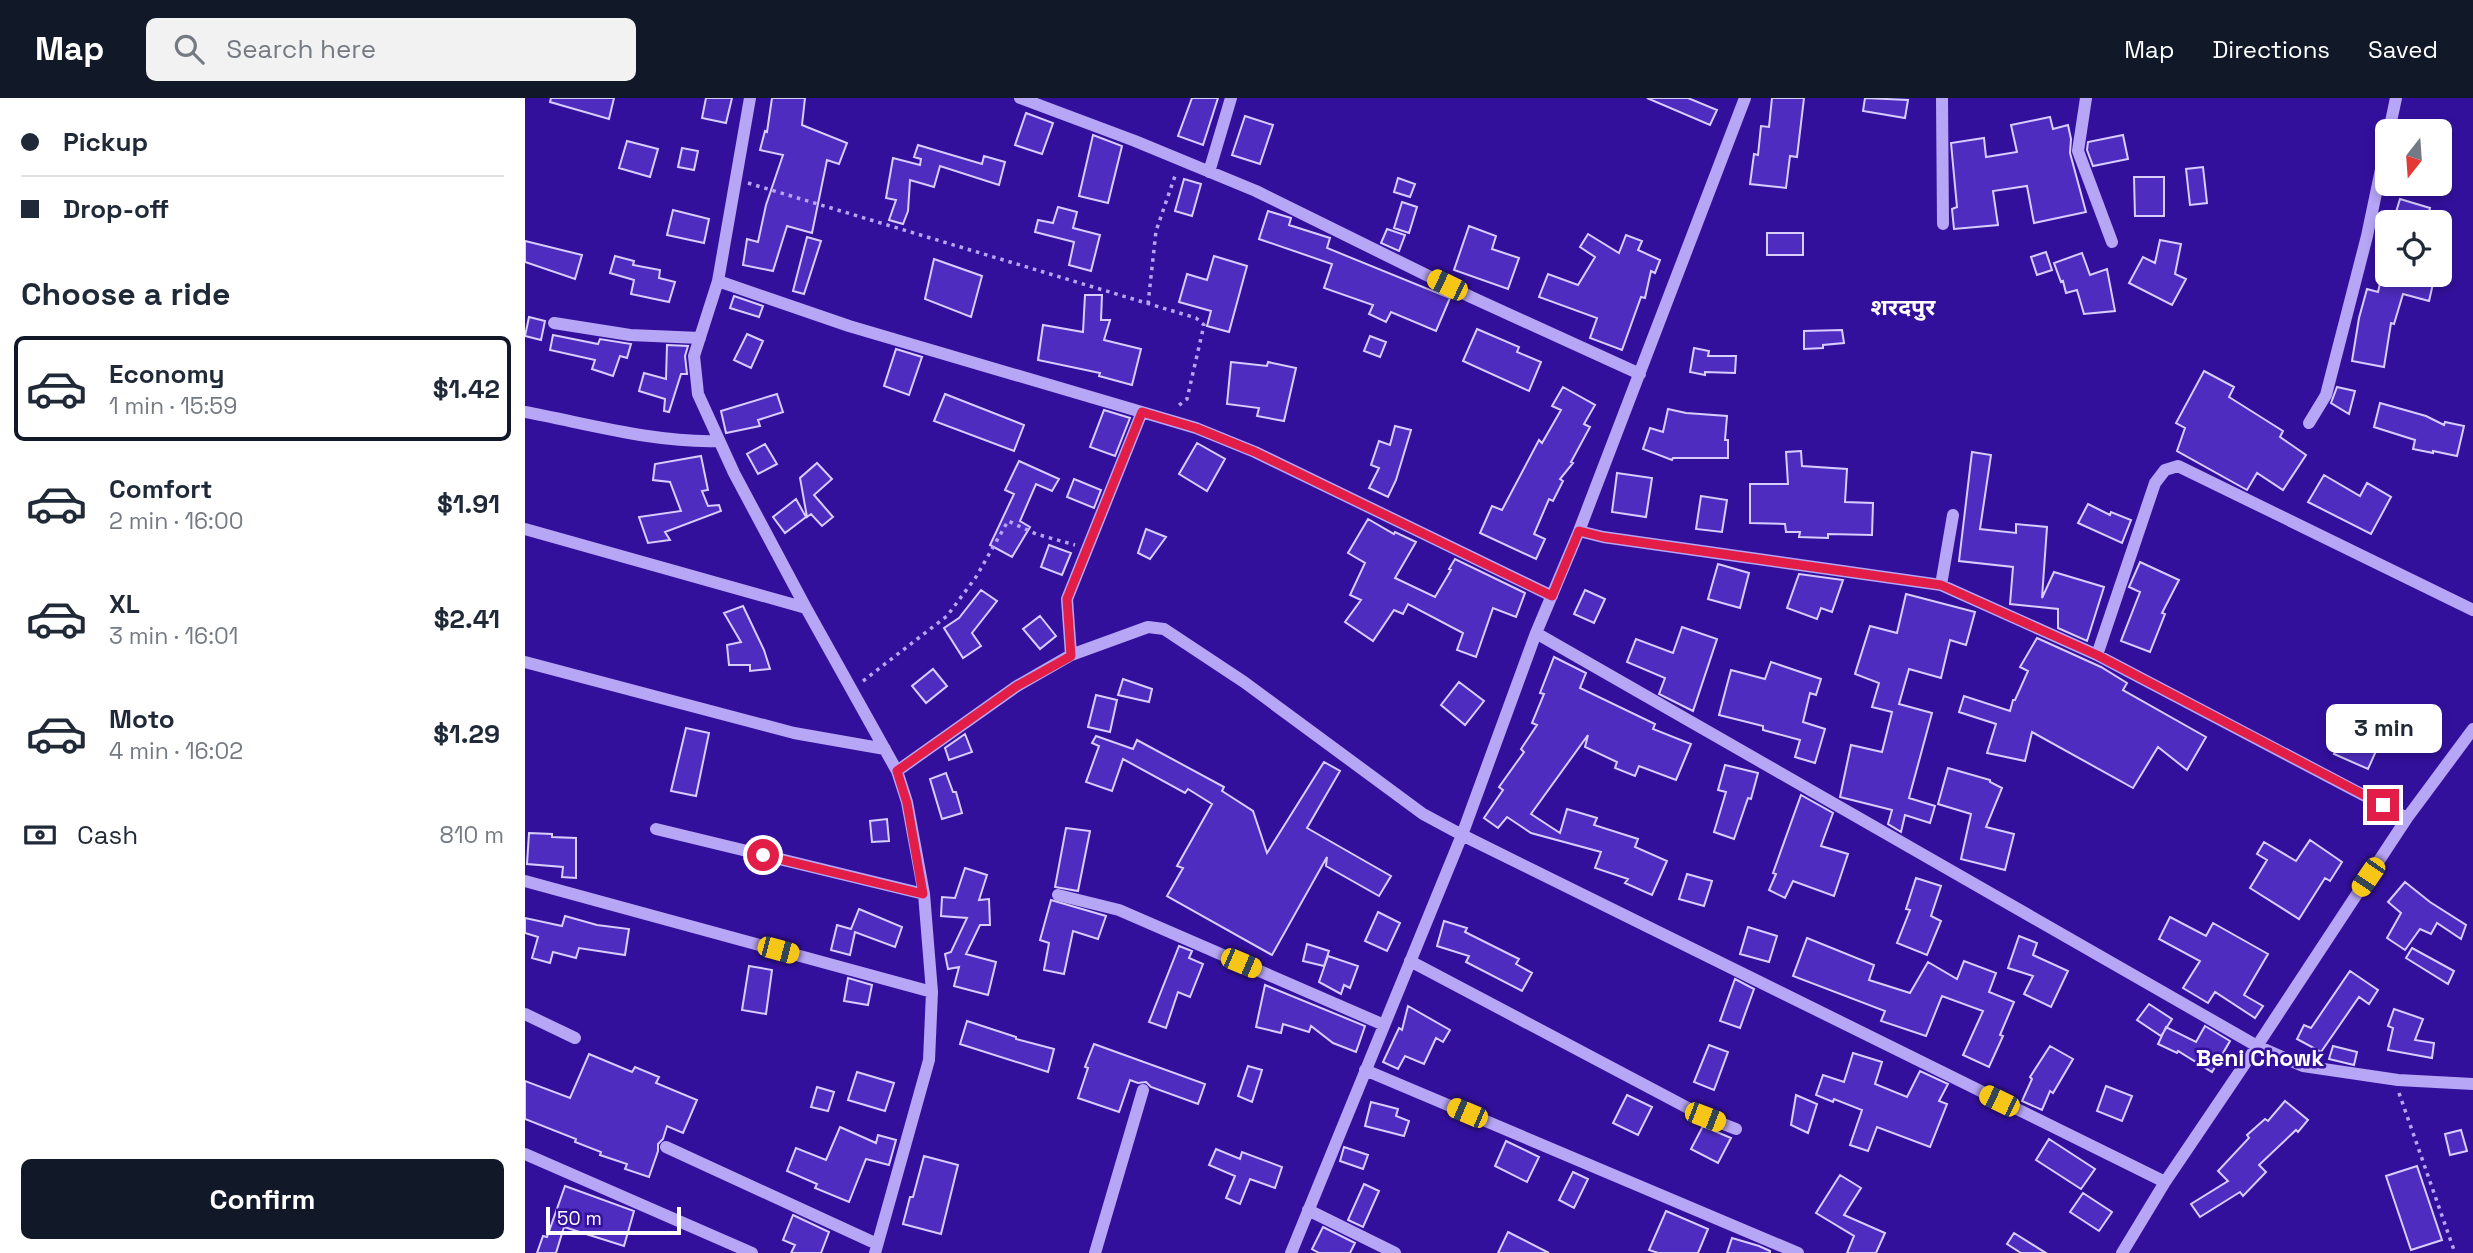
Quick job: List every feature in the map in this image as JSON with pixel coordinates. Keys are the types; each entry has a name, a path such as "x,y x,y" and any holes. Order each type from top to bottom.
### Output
{"street":[{"path":"666,1147 876,1249 929,1060 932,992 923,894 907,803 897,771 806,608 719,441 698,394 694,356 718,281 750,98"},
{"path":"1020,98 1256,191 1471,297 1640,374"},
{"path":"1209,172 1231,98"},
{"path":"1291,1253 1462,835 1536,633 1579,531 1745,98"},
{"path":"1941,98 1943,224"},
{"path":"2086,98 2078,151 2112,242"},
{"path":"2392,119 2396,98"},
{"path":"2309,422 2326,395 2375,196"},
{"path":"718,281 849,326 1196,428 1255,452 1552,596"},
{"path":"554,323 630,335 700,338"},
{"path":"525,412 690,442 719,441"},
{"path":"1071,656 1067,599 1142,412"},
{"path":"2097,655 2155,484 2165,470 2178,466 2473,610"},
{"path":"1941,585 1953,515"},
{"path":"525,529 620,558 806,608"},
{"path":"1579,531 1603,537 1941,585 2097,655 2407,818"},
{"path":"897,771 1017,686 1071,656 1148,627 1164,629 1244,682 1423,814 2165,1182"},
{"path":"1536,633 2257,1046 2303,1066 2397,1080 2473,1084"},
{"path":"525,662 794,733 885,749"},
{"path":"2122,1253 2165,1182 2407,818 2473,729"},
{"path":"656,829 923,894"},
{"path":"525,881 932,992"},
{"path":"1058,895 1119,910 1384,1025"},
{"path":"1410,961 1705,1117 1736,1129"},
{"path":"525,1014 575,1038"},
{"path":"1366,1070 1798,1253"},
{"path":"1095,1253 1143,1090"},
{"path":"525,1154 752,1253"},
{"path":"1308,1210 1395,1253"}],"path":[{"path":"1148,304 1156,231 1180,160"},
{"path":"736,179 1196,318 1205,325 1187,399 1164,418"},
{"path":"851,689 947,616 976,577 1008,522 1036,534 1087,549"},
{"path":"2397,1080 2399,1097 2455,1253"}],"building":[{"path":"551,98 614,98 609,119 550,102"},
{"path":"706,98 732,98 726,123 702,118"},
{"path":"772,98 805,98 802,125 847,143 839,164 827,160 812,233 787,226 773,271 743,265 747,239 758,242 766,205 783,155 760,150 765,131 767,132"},
{"path":"1192,98 1218,98 1203,145 1178,136"},
{"path":"1647,98 1688,98 1717,110 1710,125"},
{"path":"1772,98 1804,98 1797,157 1790,156 1786,188 1750,184 1754,154 1758,155 1761,126 1769,127"},
{"path":"1865,98 1908,100 1905,118 1863,111"},
{"path":"1026,113 1053,123 1042,154 1015,145"},
{"path":"1245,116 1273,125 1260,164 1232,155"},
{"path":"2050,117 2053,129 2068,125 2070,153 2086,212 2034,223 2027,186 1993,191 1998,225 1954,229 1952,209 1957,207 1951,143 1984,138 1986,157 2017,152 2011,125"},
{"path":"1093,135 1122,146 1108,203 1079,196"},
{"path":"2123,135 2128,159 2093,166 2087,150 2088,142"},
{"path":"627,141 658,149 650,177 619,168"},
{"path":"918,145 982,164 984,156 1005,162 999,185 940,166 934,187 910,180 908,211 903,224 889,220 896,200 886,198 893,158 920,165 921,159 914,157"},
{"path":"682,148 698,151 694,170 678,167"},
{"path":"2203,167 2207,203 2190,205 2186,169"},
{"path":"2134,177 2164,177 2164,216 2135,216"},
{"path":"1398,178 1415,184 1410,197 1394,192"},
{"path":"1184,179 1201,184 1192,216 1175,211"},
{"path":"2400,199 2430,208 2429,210 2397,210"},
{"path":"1402,202 1417,207 1409,233 1394,228"},
{"path":"1058,207 1077,212 1073,228 1100,235 1091,271 1069,265 1074,242 1035,232 1038,220 1053,223"},
{"path":"673,210 709,219 704,243 667,235"},
{"path":"1268,211 1291,218 1289,225 1330,238 1327,248 1450,298 1436,331 1391,312 1386,322 1369,314 1373,305 1324,288 1332,264 1259,239"},
{"path":"1469,226 1496,236 1492,249 1519,258 1508,289 1454,270"},
{"path":"1387,229 1405,235 1399,251 1381,243"},
{"path":"1767,233 1803,233 1803,255 1767,255"},
{"path":"1588,234 1619,253 1626,235 1642,241 1638,250 1660,260 1655,273 1651,271 1645,298 1641,297 1622,350 1590,338 1597,318 1539,297 1548,274 1578,285 1595,257 1580,247"},
{"path":"807,237 821,241 804,294 793,291"},
{"path":"2160,240 2181,244 2175,274 2186,279 2172,305 2129,283 2143,257 2155,263"},
{"path":"525,241 582,255 575,279 525,262"},
{"path":"2046,252 2052,270 2037,275 2031,257"},
{"path":"2082,253 2090,275 2107,269 2115,311 2084,314 2077,290 2066,293 2054,263"},
{"path":"615,256 634,261 633,265 660,270 659,278 675,282 669,302 631,294 634,280 610,273"},
{"path":"1214,256 1247,266 1229,332 1207,326 1211,311 1179,302 1187,274 1207,280"},
{"path":"934,259 982,276 971,317 925,299"},
{"path":"2379,287 2432,287 2429,301 2403,294 2394,324 2391,323 2384,367 2352,361 2367,289 2378,292"},
{"path":"1085,295 1102,295 1101,320 1110,320 1104,340 1141,349 1132,385 1099,376 1100,373 1038,360 1043,325 1083,332"},
{"path":"734,296 763,306 759,317 730,308"},
{"path":"529,317 545,321 541,340 525,336"},
{"path":"1477,329 1519,347 1517,352 1541,362 1529,391 1463,361"},
{"path":"1842,330 1844,343 1804,349 1804,331"},
{"path":"747,334 763,341 751,368 734,360"},
{"path":"553,335 598,344 600,339 631,344 627,358 620,356 613,376 592,369 595,360 550,350"},
{"path":"1370,336 1386,342 1380,357 1364,351"},
{"path":"667,345 688,346 685,356 687,374 681,374 669,412 664,411 665,399 639,391 644,373 666,379"},
{"path":"1694,348 1709,351 1708,356 1736,356 1735,373 1705,372 1705,375 1690,372"},
{"path":"896,349 922,357 909,395 884,386"},
{"path":"1231,362 1267,366 1268,362 1296,368 1284,421 1257,416 1259,408 1227,404"},
{"path":"2204,371 2234,387 2229,397 2283,431 2280,437 2306,455 2283,490 2257,473 2247,490 2177,451 2185,428 2176,423"},
{"path":"1563,387 1595,405 1584,424 1590,427 1571,462 1573,463 1560,479 1563,481 1553,501 1549,499 1534,534 1545,539 1536,559 1480,533 1492,506 1502,510 1539,440 1542,443 1561,410 1552,406"},
{"path":"2337,387 2355,391 2349,414 2331,403"},
{"path":"777,394 783,412 758,420 760,426 726,433 721,411"},
{"path":"945,394 1024,425 1014,451 934,421"},
{"path":"2380,403 2426,416 2444,425 2445,422 2464,426 2457,456 2413,449 2415,440 2374,427"},
{"path":"1668,409 1727,416 1725,440 1728,440 1728,458 1672,460 1643,449 1650,428 1663,432"},
{"path":"1104,410 1130,418 1115,456 1090,447"},
{"path":"1395,426 1411,430 1388,497 1369,488 1379,468 1371,465 1379,441 1390,445"},
{"path":"1197,443 1225,459 1207,491 1179,474"},
{"path":"765,444 777,464 758,474 747,454"},
{"path":"1801,451 1802,466 1847,469 1845,502 1873,503 1872,535 1828,534 1828,538 1799,537 1800,532 1786,532 1785,524 1750,523 1750,484 1788,484 1786,452"},
{"path":"1972,452 1991,455 1980,529 2016,533 2016,524 2047,527 2042,598 2054,572 2104,587 2087,641 2058,628 2058,609 2010,604 2013,567 1959,561"},
{"path":"701,456 708,490 702,491 708,506 719,505 721,511 665,532 670,540 648,543 639,517 681,511 670,482 653,480 655,464"},
{"path":"1019,461 1059,479 1052,491 1036,484 1020,521 1030,527 1012,557 990,545 1014,494 1005,490"},
{"path":"817,463 832,479 814,495 833,517 822,526 811,514 807,517 800,478"},
{"path":"1617,473 1652,478 1646,517 1612,512"},
{"path":"2324,475 2360,496 2367,483 2391,497 2371,534 2308,502"},
{"path":"1074,479 1101,490 1094,508 1067,497"},
{"path":"1701,496 1727,500 1722,532 1696,529"},
{"path":"796,499 806,517 785,533 773,517"},
{"path":"2088,504 2110,515 2111,512 2131,520 2122,543 2078,523"},
{"path":"1368,519 1394,534 1395,532 1416,542 1395,578 1435,597 1455,559 1525,593 1516,617 1493,608 1476,657 1457,650 1463,633 1408,604 1403,614 1394,610 1373,641 1345,622 1361,600 1350,595 1365,563 1348,553"},
{"path":"1146,529 1166,537 1150,559 1138,553"},
{"path":"1049,545 1071,553 1062,575 1041,567"},
{"path":"2140,562 2179,580 2162,613 2165,614 2150,652 2121,641 2140,592 2129,587"},
{"path":"1718,564 1749,573 1740,608 1708,599"},
{"path":"1799,574 1843,580 1832,612 1821,608 1817,619 1787,608"},
{"path":"981,590 997,601 972,633 981,646 963,658 944,628 959,618"},
{"path":"1585,590 1605,599 1594,623 1574,614"},
{"path":"1906,594 1975,612 1966,645 1950,640 1941,678 1909,669 1899,704 1932,713 1909,798 1935,806 1930,823 1905,815 1901,832 1888,824 1892,810 1840,797 1851,745 1882,752 1892,712 1872,707 1879,683 1855,674 1870,626 1897,633"},
{"path":"743,606 770,669 750,671 750,665 729,665 727,645 741,642 724,613"},
{"path":"1040,616 1056,636 1040,649 1023,629"},
{"path":"1682,627 1717,639 1693,711 1659,694 1665,678 1627,662 1636,639 1673,653"},
{"path":"2037,638 2101,667 2127,683 2123,690 2206,737 2187,770 2158,747 2133,788 2032,732 2025,761 1987,753 1996,724 1959,712 1964,696 2010,711 2028,671 2020,667"},
{"path":"1554,657 1586,673 1580,688 1655,724 1653,729 1691,744 1676,780 1639,766 1635,776 1615,768 1617,762 1585,747 1588,735 1531,814 1560,833 1567,809 1597,818 1594,825 1638,839 1635,847 1667,861 1652,895 1625,883 1628,879 1595,868 1601,852 1531,833 1507,817 1498,828 1484,818 1503,790 1499,787 1524,752 1521,749 1537,725 1532,723 1544,694 1540,693"},
{"path":"1771,662 1821,679 1816,695 1810,693 1803,722 1825,729 1815,763 1795,757 1800,740 1763,730 1763,726 1719,715 1731,670 1765,679"},
{"path":"933,669 947,686 926,703 912,686"},
{"path":"1123,679 1152,689 1149,702 1118,695"},
{"path":"1459,682 1484,701 1465,725 1441,705"},
{"path":"1096,695 1117,700 1110,732 1088,727"},
{"path":"2346,727 2380,742 2368,769 2334,754"},
{"path":"686,728 709,733 696,796 671,791"},
{"path":"965,734 972,752 949,760 945,748"},
{"path":"1096,736 1133,749 1137,740 1224,787 1222,791 1253,811 1267,853 1324,762 1340,771 1307,828 1391,876 1379,896 1326,866 1327,857 1272,955 1167,896 1183,868 1177,866 1212,804 1188,789 1185,793 1123,759 1112,791 1086,782 1099,746 1092,743"},
{"path":"1725,765 1758,773 1751,799 1748,798 1734,839 1714,832 1726,792 1718,790"},
{"path":"1948,768 1990,780 2002,788 1986,827 2014,834 2005,870 1961,859 1971,814 1938,804"},
{"path":"946,773 953,792 956,792 962,813 942,819 930,779"},
{"path":"1801,795 1833,813 1821,846 1848,854 1834,896 1793,881 1785,898 1769,890"},
{"path":"887,819 889,841 872,842 870,821"},
{"path":"1066,828 1090,831 1078,891 1055,887"},
{"path":"529,833 576,838 576,878 562,877 563,867 527,864"},
{"path":"2310,840 2342,862 2330,881 2325,878 2299,919 2250,888 2267,860 2257,854 2264,842 2296,861"},
{"path":"965,868 987,875 979,900 989,899 990,925 980,925 966,954 996,962 988,995 954,986 959,967 948,969 945,954 951,952 967,918 941,916 942,897 955,898"},
{"path":"1687,874 1712,881 1704,906 1679,899"},
{"path":"1916,878 1941,886 1931,916 1941,921 1927,955 1897,943 1910,910 1906,909"},
{"path":"2405,882 2466,925 2461,939 2437,923 2431,934 2420,929 2405,950 2387,938 2401,913 2388,902"},
{"path":"1051,900 1106,916 1098,939 1073,931 1064,974 1044,970 1049,943 1040,940"},
{"path":"859,909 902,927 895,947 855,932 850,955 831,950 837,925 851,929"},
{"path":"1378,912 1400,923 1387,951 1365,941"},
{"path":"565,916 597,925 629,929 625,955 579,948 576,958 553,952 550,963 532,958 538,937 525,933 525,918 562,926"},
{"path":"2170,917 2206,936 2213,923 2268,954 2244,995 2263,1006 2255,1018 2215,992 2208,1003 2183,988 2200,961 2159,939"},
{"path":"1444,921 1467,928 1465,932 1519,959 1516,964 1532,973 1522,991 1466,962 1469,956 1437,946"},
{"path":"1748,927 1777,936 1769,962 1740,954"},
{"path":"2019,936 2037,943 2033,955 2068,971 2051,1007 2024,994 2033,976 2008,968"},
{"path":"1807,938 1874,965 1869,980 1910,993 1928,962 1957,979 1964,961 1996,973 1989,992 2014,1002 1989,1067 1963,1055 1983,1011 1942,996 1926,1036 1881,1021 1885,1011 1793,976"},
{"path":"1307,944 1329,951 1324,966 1303,961"},
{"path":"1179,946 1192,951 1189,958 1203,964 1190,997 1178,992 1166,1028 1149,1022"},
{"path":"2412,948 2454,971 2448,984 2406,958"},
{"path":"1328,956 1358,966 1350,988 1344,985 1341,994 1319,982"},
{"path":"749,966 772,970 766,1014 742,1010"},
{"path":"2350,971 2378,990 2369,1004 2359,997 2321,1052 2297,1039 2304,1025 2311,1028"},
{"path":"848,978 872,985 868,1005 844,1001"},
{"path":"1735,979 1754,989 1740,1028 1720,1021"},
{"path":"1265,985 1365,1026 1356,1052 1333,1043 1311,1026 1309,1032 1283,1024 1281,1033 1256,1027"},
{"path":"2149,1004 2172,1019 2161,1036 2137,1020"},
{"path":"1408,1006 1450,1030 1443,1042 1436,1038 1424,1064 1405,1056 1398,1069 1383,1062 1399,1028 1402,1030"},
{"path":"2394,1009 2423,1019 2415,1040 2434,1043 2432,1058 2388,1050 2393,1028 2388,1026"},
{"path":"967,1021 1016,1039 1054,1049 1048,1072 960,1044"},
{"path":"2205,1026 2230,1041 2212,1072 2178,1051 2177,1053 2158,1044 2166,1027 2196,1042"},
{"path":"1094,1044 1205,1084 1198,1104 1151,1087 1146,1082 1130,1080 1119,1112 1078,1098"},
{"path":"1709,1045 1728,1052 1714,1090 1694,1082"},
{"path":"2050,1046 2073,1059 2053,1093 2050,1091 2042,1110 2022,1101 2032,1079 2030,1077"},
{"path":"2333,1046 2357,1052 2354,1065 2329,1059"},
{"path":"1853,1053 1882,1062 1875,1084 1907,1097 1920,1071 1948,1084 1939,1101 1947,1104 1930,1147 1877,1127 1868,1151 1850,1145 1862,1110 1816,1095 1823,1075 1844,1082"},
{"path":"589,1054 632,1072 635,1067 659,1077 656,1083 697,1100 683,1133 667,1126 663,1139 658,1144 649,1177 625,1169 627,1164 600,1155 601,1152 575,1142 576,1139 525,1119 525,1081 570,1098"},
{"path":"1248,1066 1262,1070 1252,1102 1238,1096"},
{"path":"857,1072 894,1083 885,1111 848,1100"},
{"path":"2106,1086 2132,1096 2122,1121 2097,1111"},
{"path":"817,1087 834,1092 828,1111 811,1107"},
{"path":"1627,1095 1652,1107 1638,1135 1613,1123"},
{"path":"1796,1095 1817,1104 1808,1133 1791,1125"},
{"path":"2285,1101 2308,1120 2259,1165 2266,1172 2243,1196 2240,1192 2200,1217 2191,1204 2228,1181 2218,1171 2249,1138 2247,1135 2265,1119 2268,1121"},
{"path":"1371,1102 1398,1109 1396,1116 1409,1121 1404,1136 1365,1126"},
{"path":"1703,1126 1731,1138 1718,1163 1691,1149"},
{"path":"840,1127 876,1143 878,1135 896,1140 889,1165 866,1159 849,1202 815,1188 817,1184 787,1171 796,1148 826,1160"},
{"path":"2461,1130 2467,1151 2450,1155 2445,1134"},
{"path":"2049,1139 2095,1169 2081,1189 2036,1160"},
{"path":"1506,1141 1539,1157 1527,1182 1495,1166"},
{"path":"1344,1147 1368,1155 1363,1169 1340,1161"},
{"path":"1216,1149 1240,1159 1242,1152 1282,1167 1275,1188 1250,1179 1240,1204 1226,1198 1235,1176 1209,1165"},
{"path":"924,1156 958,1165 941,1234 903,1224"},
{"path":"2417,1166 2442,1240 2411,1250 2386,1176"},
{"path":"1573,1172 1588,1179 1574,1208 1559,1200"},
{"path":"1840,1175 1861,1188 1844,1215 1885,1233 1876,1253 1847,1253 1854,1236 1816,1213"},
{"path":"1364,1184 1379,1191 1363,1227 1348,1220"},
{"path":"565,1186 634,1211 624,1246 564,1227 556,1253 537,1253 543,1236 547,1237"},
{"path":"2083,1193 2112,1212 2099,1231 2070,1212"},
{"path":"1666,1211 1708,1229 1698,1253 1658,1253 1649,1250"},
{"path":"793,1215 829,1232 821,1253 791,1253 795,1245 783,1240"},
{"path":"1323,1227 1355,1243 1350,1253 1319,1253 1312,1249"},
{"path":"1508,1232 1549,1253 1498,1253"},
{"path":"2014,1233 2046,1253 2021,1253 2007,1244"},
{"path":"1732,1238 1759,1246 1770,1253 1727,1253"}],"district":[{"name":"शरदपुर","path":"1903,307"},
{"name":"Beni Chowk","path":"2260,1058"}],"route":[{"path":"763,855 923,894 907,803 897,771 1017,686 1071,656 1067,599 1142,412 1196,428 1255,452 1552,596 1579,531 1603,537 1941,585 2097,655 2383,805"}]}
